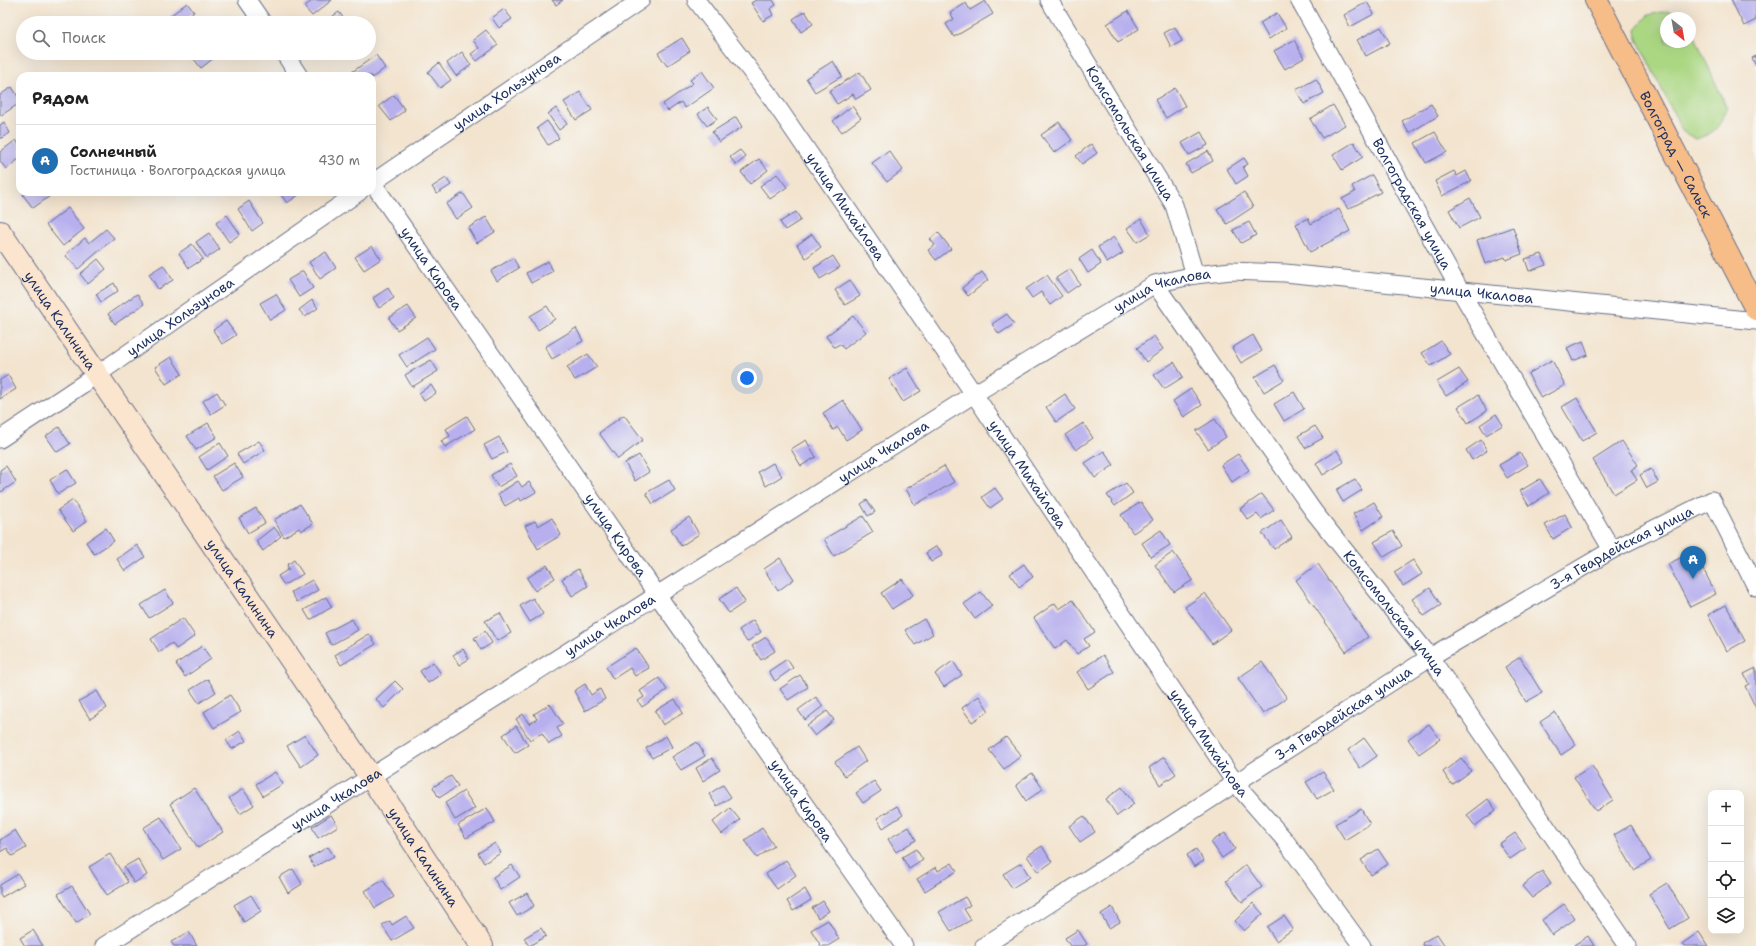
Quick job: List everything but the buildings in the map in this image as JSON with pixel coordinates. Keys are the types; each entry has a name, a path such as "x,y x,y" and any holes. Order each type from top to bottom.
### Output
{"main road":[{"name":"Волгоград — Сальск","path":"1596,0 1756,309"}],"street":[{"path":"247,0 258,16"},
{"name":"улица Хользунова","path":"376,180 641,0"},
{"name":"улица Михайлова","path":"696,0 770,96 974,394 1236,784 1284,839 1362,946"},
{"name":"Комсомольская улица","path":"1049,0 1174,205 1195,275"},
{"name":"Волгоградская улица","path":"1299,0 1460,292 1612,550"},
{"path":"289,60 296,72"},
{"name":"улица Кирова","path":"376,195 904,946"},
{"name":"улица Хользунова","path":"0,439 98,374 353,196"},
{"name":"улица Калинина","path":"0,232 370,776 482,946"},
{"name":"улица Чкалова","path":"104,946 370,776 658,596 974,394 1156,284 1195,275 1231,271 1285,273 1756,321"},
{"name":"Комсомольская улица","path":"1156,284 1314,512 1430,657 1628,946"},
{"name":"3-я Гвардейская улица","path":"984,946 1430,657 1612,550 1712,500 1756,587"}],"green space":[{"path":"1660,12 1660,48 1696,48 1696,39 1727,109 1719,125 1708,134 1696,139 1683,132 1637,39 1636,29 1648,15"}],"place":[{"name":"Солнечный","path":"1693,579"}]}
